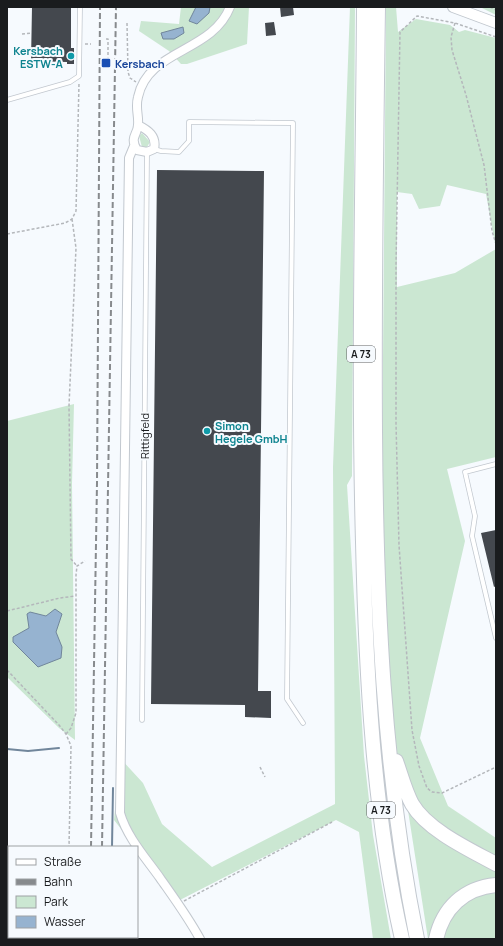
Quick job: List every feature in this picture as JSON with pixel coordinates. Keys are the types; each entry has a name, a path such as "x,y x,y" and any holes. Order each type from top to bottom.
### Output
{"highway":[{"name":"A 73","path":"364,7 361,438 367,660 378,789 402,939"},
{"name":"A 73","path":"378,7 374,370 375,495 382,664 397,821 417,939"},
{"path":"388,736 403,783 413,805 424,818 443,832 496,864"},
{"path":"436,939 448,911 457,900 471,890 483,886 496,885"},
{"path":"398,920 399,939"}],"street":[{"path":"136,846 123,824 120,812 129,158 134,146 135,131 138,125 136,106 142,84 154,69 162,62 210,35 220,25 230,7"},
{"path":"452,7 496,23"},
{"name":"Rittigfeld","path":"138,125 152,135 155,141 151,151"},
{"path":"134,146 137,150 151,151"},
{"path":"138,848 179,904 200,939"}],"lane":[{"path":"7,100 70,82 79,76 80,7"},
{"path":"151,151 179,152 189,141 189,122 293,123 287,700 303,723"},
{"name":"Rittigfeld","path":"142,720 151,151"},
{"path":"496,464 465,472 475,516 472,536 496,638"}],"path":[{"path":"490,7 496,10"},
{"path":"496,37 454,23 417,16 400,32 396,265 396,423 399,545 412,730 419,766 427,788 432,792 442,792 496,767"},
{"path":"127,23 128,64 130,78 142,84"},
{"path":"454,23 451,37 452,50 466,95 484,165 492,231 496,244"},
{"path":"22,34 32,33"},
{"path":"101,62 107,62 108,39 106,39"},
{"path":"85,44 91,44"},
{"path":"7,234 65,223 72,219 76,211 79,85"},
{"path":"66,734 71,728 76,713 77,566 71,559 69,406 76,248 72,219"},
{"path":"77,566 85,562"},
{"path":"7,611 60,598 76,596"},
{"path":"7,670 66,734 72,753 69,846"},
{"path":"260,767 265,777"},
{"path":"179,904 332,822"}],"green space":[{"path":"181,7 249,7 247,44 187,64 181,64 169,51 139,31 141,21 179,24"},
{"path":"350,7 355,7 352,476 347,485 364,756 373,835 391,939 373,939 359,832 336,820 178,901 138,850 138,846 135,846 114,820 120,758 143,783 162,824 212,867 335,804 333,467"},
{"path":"386,7 396,7 398,32 416,19 450,25 459,32 465,30 496,38 496,249 496,457 447,469 465,541 420,738 448,806 496,838 496,939 428,939 407,804 394,745 388,660 382,476","holes":["447,185 486,194 496,249 455,273 397,287 397,192 412,194 419,209 440,206"]},
{"path":"480,7 496,7 496,15"},
{"path":"142,133 150,142 147,147 142,147 139,136"},
{"path":"74,404 72,484 75,740 59,728 7,677 7,421"}],"water":[{"path":"196,7 210,7 209,13 197,24 189,21"},
{"path":"183,27 184,33 174,39 163,39 161,33"},
{"path":"55,609 62,614 56,632 62,647 61,658 38,667 13,642 13,637 29,628 27,614 30,612 46,616"}],"building":[{"path":"32,7 71,7 71,48 74,48 74,64 67,64 67,62 31,61"},
{"path":"280,7 293,7 294,15 281,17"},
{"path":"274,22 276,35 266,36 265,23"},
{"name":"Simon Hegele GmbH","path":"157,170 264,171 258,691 271,691 271,718 245,717 245,705 151,704"},
{"path":"496,530 496,586 494,587 481,533"}],"waterway":[{"path":"7,749 28,751 59,748"},
{"path":"112,846 113,788"}],"railway":[{"path":"91,846 97,483 100,7"},
{"path":"102,846 116,7"}],"place":[{"name":"Kersbach ESTW-A","path":"71,56"},
{"name":"Kersbach","path":"106,63"},
{"name":"Simon Hegele GmbH","path":"207,431"}]}
